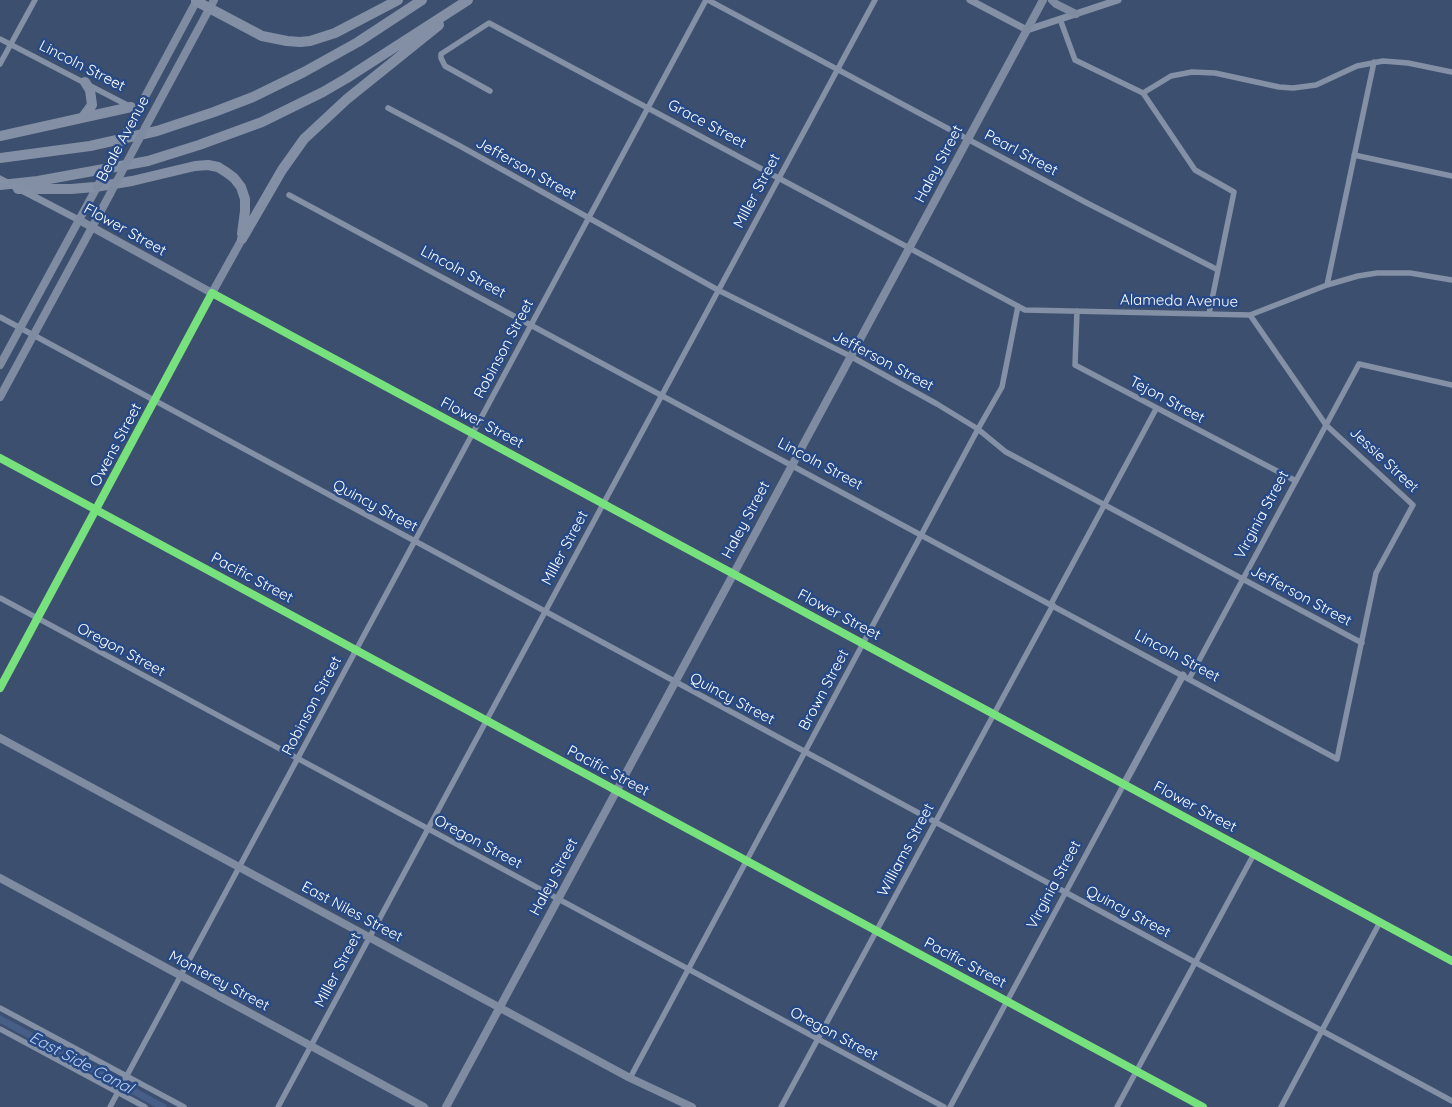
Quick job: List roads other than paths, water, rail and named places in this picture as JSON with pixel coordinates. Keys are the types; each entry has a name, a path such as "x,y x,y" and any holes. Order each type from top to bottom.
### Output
{"highway":[{"path":"196,0 212,4 262,36 287,42 300,42 310,41 335,32 398,0"},
{"path":"0,158 100,144 157,131 254,98 358,42 422,0"},
{"path":"0,187 148,161 262,122 347,78 470,0"},
{"path":"242,239 282,170 310,133 347,99 470,0"},
{"path":"83,117 92,105 90,90 85,82"},
{"path":"0,136 83,117 135,108"},
{"path":"0,187 71,189 95,187 132,181 195,166 208,165 218,167 234,178 245,198 242,239"}],"main road":[{"name":"Beale Avenue","path":"0,365 132,121 135,108 196,0"},
{"name":"Haley Street","path":"446,1107 1043,0"},
{"path":"1052,0 1076,14"},
{"name":"Beale Avenue","path":"0,397 212,4"},
{"name":"Lincoln Street","path":"135,108 151,116"},
{"name":"Flower Street","path":"79,220 212,293"},
{"name":"Owens Street","path":"212,293 242,239"},
{"name":"East Niles Street","path":"0,738 630,1078 692,1107"},
{"name":"Monterey Street","path":"0,878 424,1107"}],"street":[{"path":"0,64 34,0"},
{"name":"Pearl Street","path":"707,0 1087,203 1218,270"},
{"name":"Robinson Street","path":"110,1107 707,0"},
{"name":"Miller Street","path":"278,1107 874,0"},
{"path":"970,0 1026,30 1118,0"},
{"path":"1060,19 1075,60 1143,93 1194,170 1234,192 1209,314"},
{"name":"Grace Street","path":"490,91 445,66 441,58 441,54 489,23 1018,306"},
{"name":"Lincoln Street","path":"0,39 135,108"},
{"path":"1143,93 1171,76 1192,72 1214,73 1279,87 1305,87 1328,80 1357,66 1374,62 1396,61 1452,72"},
{"path":"1327,285 1374,62"},
{"name":"Jefferson Street","path":"388,108 718,290 850,356 978,429 1006,452 1362,643"},
{"path":"1354,155 1452,176"},
{"name":"Flower Street","path":"0,179 79,220"},
{"name":"Lincoln Street","path":"290,195 1337,759"},
{"name":"Alameda Avenue","path":"1018,306 1025,310 1250,315 1327,285 1358,276 1393,272 1429,275 1452,280"},
{"name":"Flower Street","path":"212,293 1452,961"},
{"name":"Owens Street","path":"0,688 212,293"},
{"name":"Brown Street","path":"630,1078 1002,387 1018,306"},
{"name":"Tejon Street","path":"1077,311 1076,365 1156,409 1296,481"},
{"name":"Jessie Street","path":"1250,315 1326,425 1414,505 1376,574 1337,759"},
{"name":"Quincy Street","path":"0,317 154,402 1452,1101"},
{"name":"Virginia Street","path":"950,1107 1124,784 1243,578 1359,364 1452,385"},
{"name":"Williams Street","path":"781,1107 819,1040 1156,409"},
{"name":"Pacific Street","path":"0,458 1203,1107"},
{"name":"Oregon Street","path":"0,598 944,1107"},
{"path":"1117,1107 1254,854"},
{"path":"1281,1107 1380,922"},
{"path":"0,1008 184,1107"},
{"path":"0,1029 145,1107"}],"waterway":[{"name":"East Side Canal","path":"0,1019 163,1107"}]}
